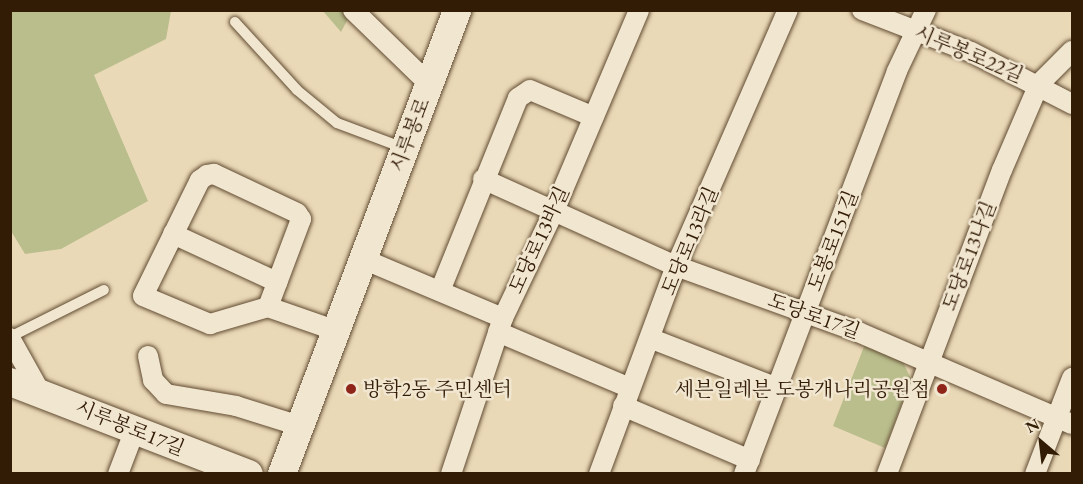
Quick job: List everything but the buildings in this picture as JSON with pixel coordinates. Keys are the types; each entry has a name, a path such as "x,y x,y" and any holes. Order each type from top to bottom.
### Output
{"street":[{"path":"353,10 429,84"},
{"name":"시루봉로","path":"282,474 457,10"},
{"name":"도당로13바길","path":"450,474 501,325 553,213 639,10"},
{"name":"도당로13라길","path":"599,474 626,397 652,339 676,266 788,10"},
{"name":"시루봉로22길","path":"862,10 972,52 1039,84 1072,104"},
{"name":"도봉로151길","path":"747,467 775,387 913,31 926,10"},
{"name":"도당로13나길","path":"887,474 1039,84 1072,51"},
{"path":"440,291 512,108 524,92 530,90 594,117"},
{"path":"268,307 301,219 297,213 214,174 200,180 143,296 210,324 268,307 337,331"},
{"name":"도당로17길","path":"483,179 553,213 676,266 858,332 1064,421"},
{"path":"174,234 278,282"},
{"path":"363,259 440,291 747,467"},
{"path":"10,337 40,392"},
{"path":"652,339 775,387"},
{"path":"148,356 153,380 166,394 236,406 300,426"},
{"path":"1035,474 1064,421 1072,378"},
{"name":"시루봉로17길","path":"10,382 40,392 134,432 249,474"},
{"path":"118,474 134,432"}],"lane":[{"path":"235,22 297,90 337,123 404,149"},
{"path":"10,337 104,290"}],"green space":[{"path":"10,11 171,11 166,39 94,75 148,201 61,249 25,254 11,231"},
{"path":"323,11 345,11 349,17 341,32"},
{"path":"865,344 902,360 911,379 885,448 833,426"}],"place":[{"name":"방학2동 주민센터","path":"351,389"},
{"name":"세븐일레븐 도봉개나리공원점","path":"942,389"}]}
